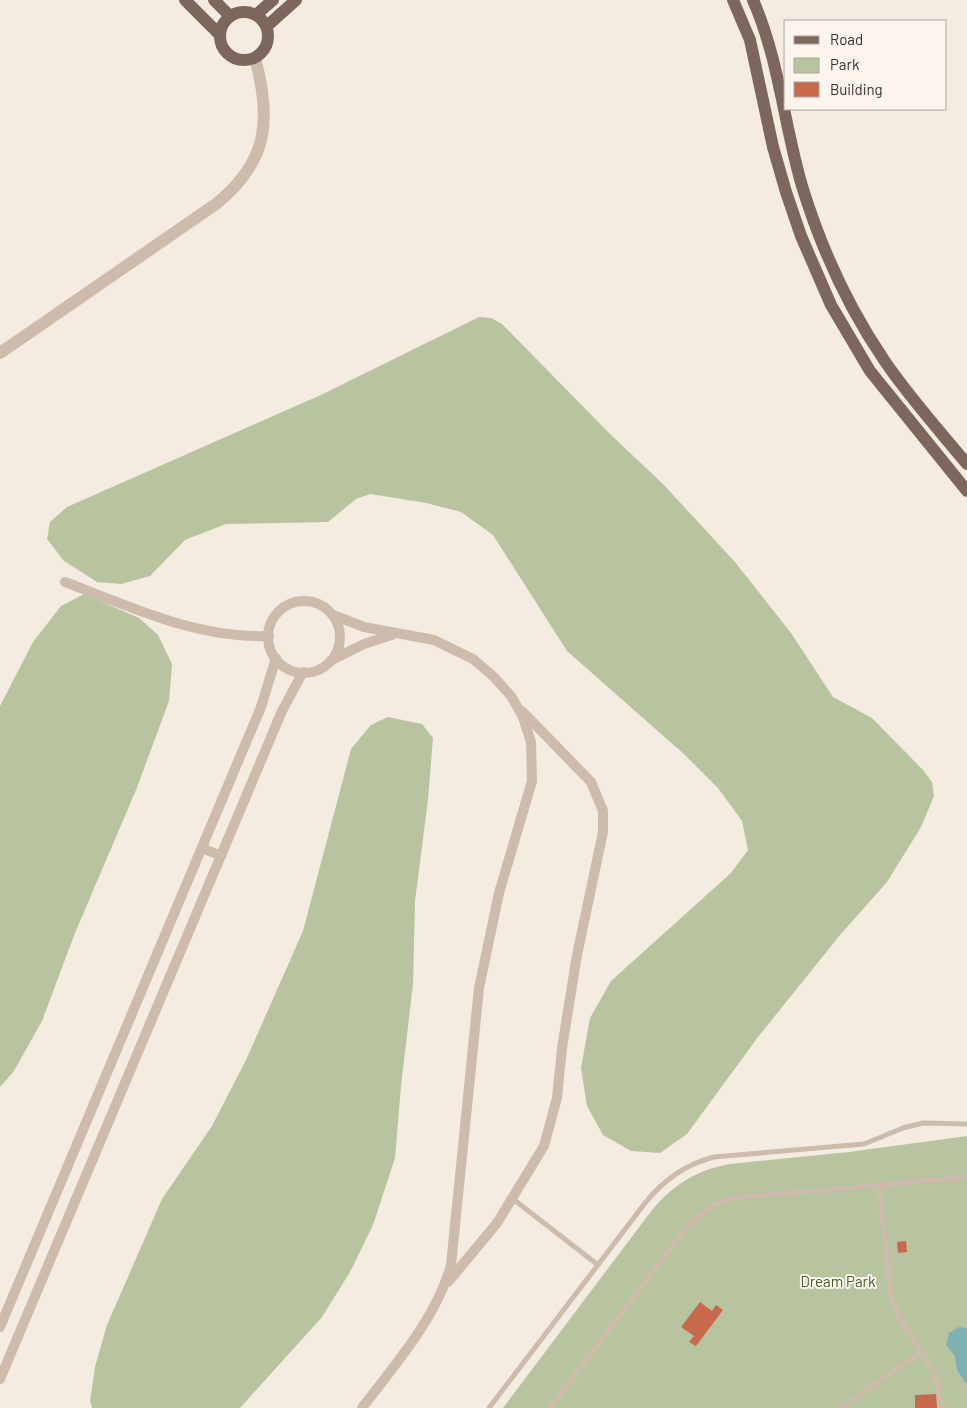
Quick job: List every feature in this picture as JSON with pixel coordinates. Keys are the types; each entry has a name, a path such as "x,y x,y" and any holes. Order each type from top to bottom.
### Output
{"main road":[{"path":"185,0 220,35"},
{"path":"214,0 230,16"},
{"path":"257,14 273,0"},
{"path":"267,26 296,0"},
{"path":"733,0 750,40 773,147 786,192 801,236 831,305 870,371 967,491"},
{"path":"752,0 772,54 790,142 803,187 831,264 865,330 885,361 967,464"},
{"path":"246,11 257,14 267,26 267,45 255,58 242,60 231,56 222,47 220,35 223,24 230,16 246,11"}],"street":[{"path":"0,354 216,204 231,192 244,177 261,142 264,123 265,104 255,58"},
{"path":"65,582 198,630 236,636 269,636"},
{"path":"332,660 340,638 337,622 328,609 313,602 298,602 283,608 273,620 269,644 276,658 288,668 303,672 319,669 332,660 364,644 398,633"},
{"path":"333,615 364,627 434,640 461,652 494,677 517,706 591,782 600,801 604,822 572,983 557,1098 544,1146 513,1199 479,1246 444,1286 402,1355 362,1408"},
{"path":"0,1327 261,707 276,658"},
{"path":"0,1379 282,711 303,672"},
{"path":"444,1286 453,1253 454,1228 468,1115 474,1028 484,964 499,893 532,781 531,742 517,706"},
{"path":"202,848 221,856"}],"lane":[{"path":"489,1408 654,1192 675,1174 700,1161 728,1155 864,1144 904,1128 923,1123 967,1124"},
{"path":"550,1408 688,1225 704,1210 733,1198 967,1177"},
{"path":"879,1185 891,1296 899,1317 934,1373 943,1408"},
{"path":"513,1199 598,1265"},
{"path":"840,1408 921,1352"}],"green space":[{"path":"479,317 491,318 502,324 610,434 663,484 735,562 791,633 833,697 872,718 923,770 932,782 934,796 921,827 887,882 840,935 758,1037 687,1134 660,1153 631,1151 603,1135 587,1106 581,1068 590,1018 611,981 731,873 748,850 742,821 718,788 685,755 567,651 493,535 461,512 426,503 370,494 356,499 328,522 226,524 185,540 150,576 121,584 97,582 64,561 47,539 50,522 67,507 323,394"},
{"path":"84,594 139,618 158,635 172,664 169,701 136,790 75,933 42,1021 14,1071 0,1087 0,706 33,642 61,606"},
{"path":"388,717 422,724 433,738 428,800 415,901 413,984 395,1158 373,1225 350,1272 322,1317 240,1408 92,1408 90,1401 95,1367 107,1325 162,1199 212,1126 246,1060 303,931 351,749 371,725"},
{"name":"Dream Park","path":"967,1136 967,1408 503,1408 652,1210 669,1193 697,1174 730,1164 849,1152"}],"water":[{"path":"959,1327 967,1328 967,1385 957,1370 955,1356 946,1345 949,1333"}],"building":[{"path":"906,1241 907,1252 898,1253 897,1242"},
{"path":"700,1302 712,1311 716,1305 723,1310 696,1346 689,1342 694,1336 681,1327"},
{"path":"936,1394 937,1408 915,1408 915,1395"}]}
